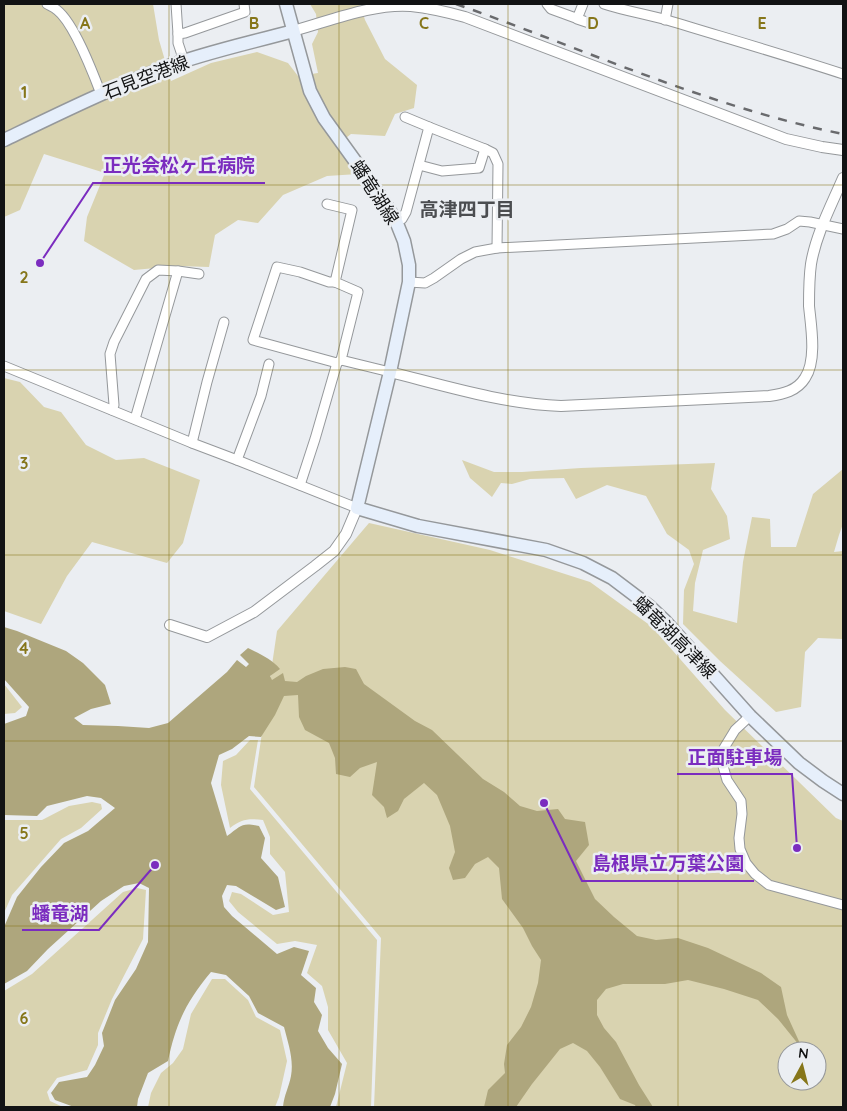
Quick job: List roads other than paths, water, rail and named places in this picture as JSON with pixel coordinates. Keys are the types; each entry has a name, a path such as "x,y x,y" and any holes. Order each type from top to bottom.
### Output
{"main road":[{"name":"蟠竜湖線","path":"286,4 310,91 324,118 396,221 404,241 409,264 409,282 390,372 357,508"},
{"name":"石見空港線","path":"4,140 101,94 162,69 184,61 294,31"},
{"name":"蟠竜湖高津線","path":"357,508 418,526 546,550 583,563 612,578 649,606 665,621 750,716 799,763 843,794"}],"street":[{"path":"47,4 58,10 68,21 101,94"},
{"path":"176,4 178,43 184,61"},
{"path":"178,34 245,12 244,4"},
{"path":"547,4 551,9 592,24 577,19 583,4"},
{"path":"604,4 766,49 843,74"},
{"path":"665,20 668,4"},
{"path":"294,31 384,7 410,6 440,10 465,17 786,139 843,150"},
{"path":"405,117 485,148 493,153 498,164 497,248"},
{"path":"396,221 402,219 406,212 429,127"},
{"path":"418,165 442,171 479,168 485,148"},
{"path":"300,485 316,439 339,362 358,292 335,282 329,282 300,272 277,267 253,340 339,362 516,402 538,405 784,394 797,387 806,378 810,366 812,343 809,283 811,263 822,225 843,178"},
{"path":"327,204 352,210 335,282"},
{"path":"409,282 425,282 434,278 460,258 475,252 497,248 772,234 787,229 799,222 810,222 843,229"},
{"path":"112,410 114,405 110,354 114,342 146,279 158,270 199,274"},
{"path":"135,419 178,271"},
{"path":"192,443 224,322"},
{"path":"237,460 261,396 269,364"},
{"path":"4,366 357,508 346,534 334,551 254,612 207,637 170,625"},
{"path":"750,716 734,730 724,748 722,766 727,780 741,801 740,849 746,863 755,874 769,885 843,905"}],"railway":[{"path":"456,4 695,93 793,123 843,134"}],"place":[{"name":"正光会松ヶ丘病院","path":"40,263"},
{"name":"島根県立万葉公園","path":"544,803"},
{"name":"正面駐車場","path":"797,848"},
{"name":"蟠竜湖","path":"155,865"}],"district":[{"name":"高津四丁目","path":"467,209"}]}
